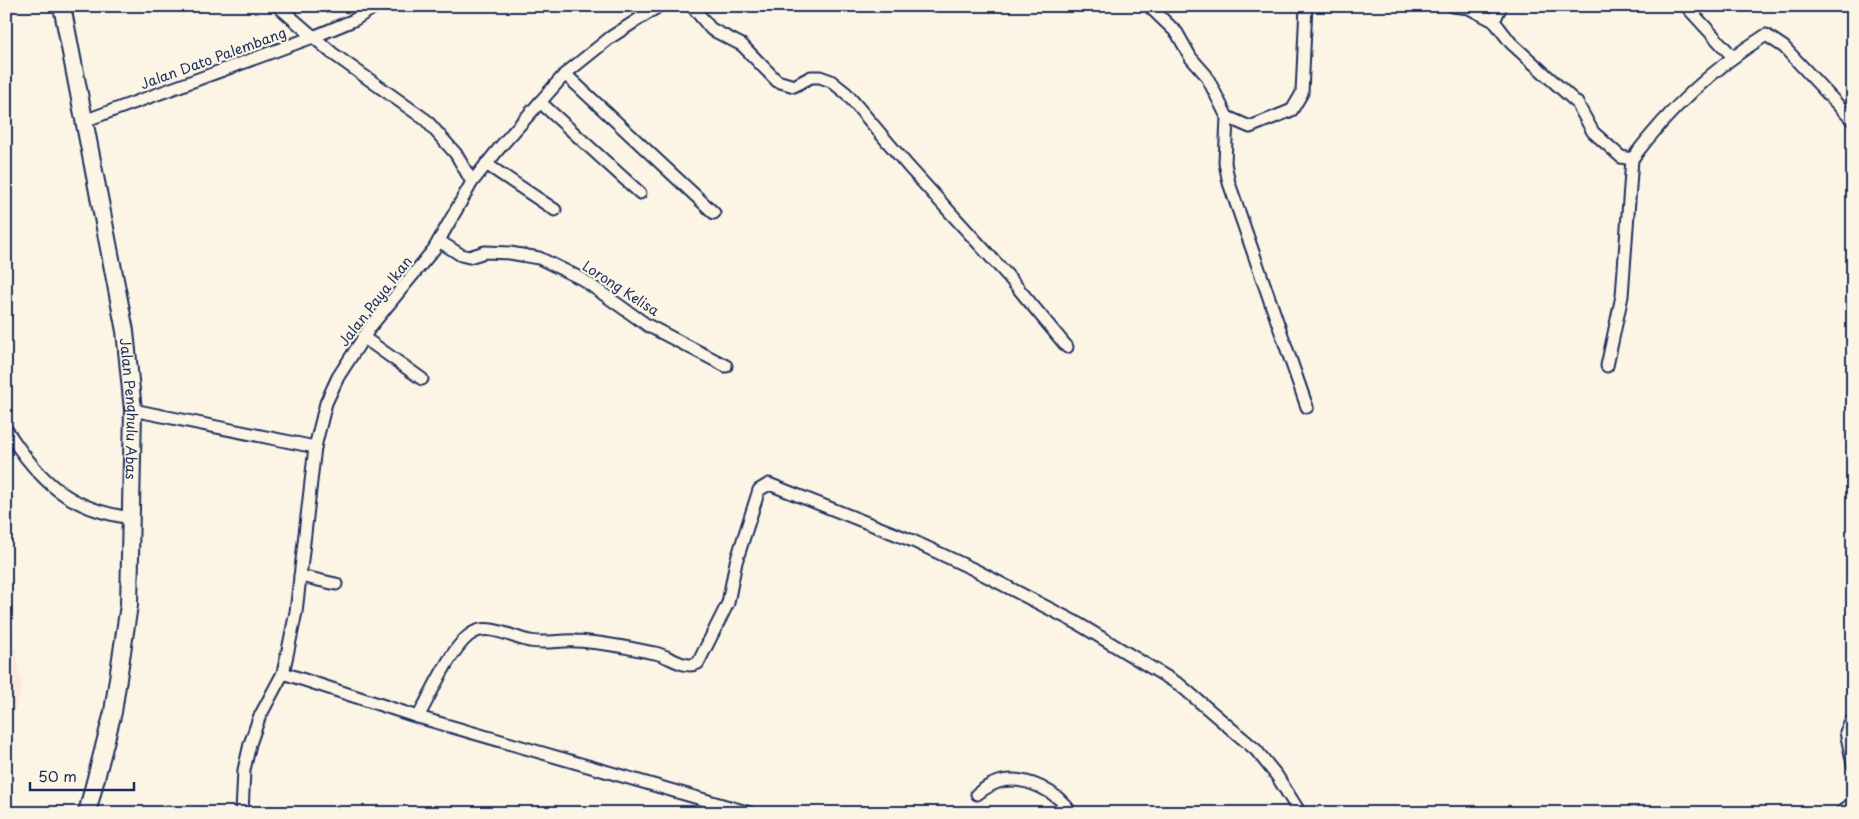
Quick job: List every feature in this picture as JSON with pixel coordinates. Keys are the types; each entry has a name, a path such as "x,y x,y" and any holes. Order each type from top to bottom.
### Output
{"main road":[{"name":"Jalan Penghulu Abas","path":"62,6 125,331 133,410 129,605 113,712 87,813"}],"street":[{"path":"278,6 313,37 426,120 456,154 472,182"},
{"name":"Jalan Dato Palembang","path":"84,121 313,37 354,20 376,6"},
{"name":"Jalan Paya Ikan","path":"242,813 244,770 250,744 259,718 282,673 296,612 315,447 330,394 338,377 363,337 416,273 439,241 472,182 486,164 565,74 596,48 659,6"},
{"path":"692,6 710,29 742,45 777,81 794,86 811,78 820,77 832,81 846,93 908,166 1008,276 1067,347"},
{"path":"1150,6 1177,33 1191,58 1206,75 1227,117 1225,163 1229,184 1307,407"},
{"path":"1227,117 1250,127 1292,110 1302,94 1306,6"},
{"path":"1452,6 1469,8 1494,21 1511,43 1577,103 1594,132 1620,157 1632,160"},
{"path":"1494,21 1501,6"},
{"path":"1686,6 1732,56"},
{"path":"1607,366 1622,296 1632,160 1668,113 1732,56 1766,35 1784,48 1853,121"},
{"path":"565,74 714,213"},
{"path":"540,102 640,193"},
{"path":"486,164 555,210"},
{"name":"Lorong Kelisa","path":"439,241 460,255 470,256 485,252 510,253 538,258 582,279 647,324 726,366"},
{"path":"363,337 422,379"},
{"path":"133,410 315,447"},
{"path":"6,430 33,466 59,492 82,506 106,515 132,518"},
{"path":"418,717 464,639 473,632 484,629 531,641 576,641 618,645 662,655 688,665 698,663 728,603 736,562 759,490 769,484 777,485 974,569 1077,623 1180,685 1256,750 1277,776 1300,813"},
{"path":"300,576 336,584"},
{"path":"282,673 418,717 750,813"},
{"path":"1853,718 1846,732 1853,764"},
{"path":"977,794 996,783 1016,780 1055,795 1064,802 1070,813"},
{"path":"1841,813 1853,802"}],"shaded area":[{"path":"6,598 22,688 6,738"}]}
